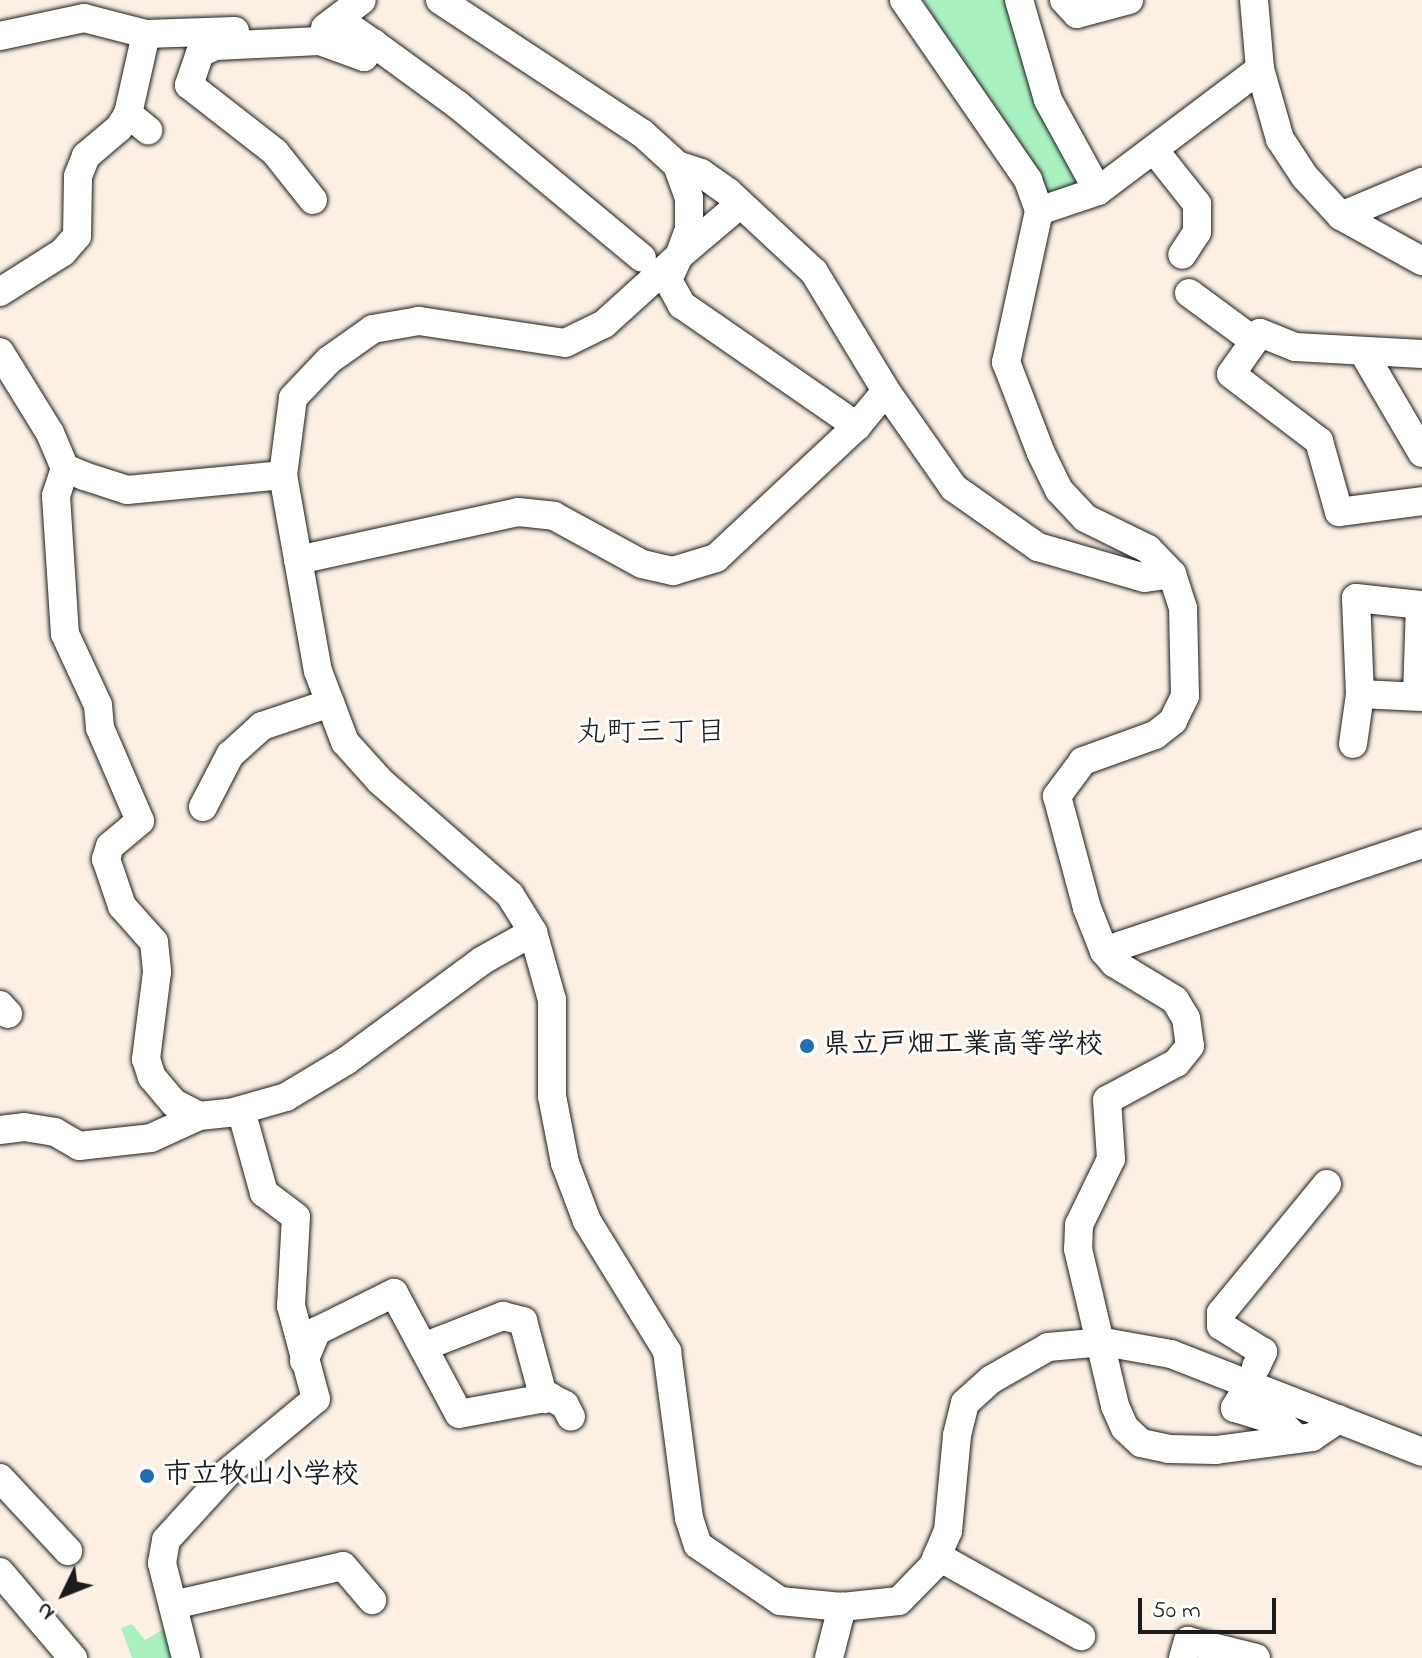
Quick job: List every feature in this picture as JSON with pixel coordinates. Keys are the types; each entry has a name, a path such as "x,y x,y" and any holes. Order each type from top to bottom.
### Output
{"street":[{"path":"0,36 84,18 146,34 328,28 362,0"},
{"path":"440,0 642,133 677,165 701,173 814,272 886,391 954,488 1002,526 1038,547 1091,566 1145,578 1172,574"},
{"path":"904,0 1028,180 1039,211 1008,340 1006,362 1019,403 1059,490 1085,518 1148,549 1172,574 1183,608 1185,696 1173,721 1155,735 1083,761 1057,796 1087,908 1104,951 1114,963 1175,1000 1186,1018 1190,1046 1176,1063 1107,1100 1111,1159 1079,1225 1078,1249 1104,1342 1115,1406 1125,1428 1141,1443 1169,1449 1216,1450 1312,1437 1339,1419"},
{"path":"1019,0 1048,100 1098,191"},
{"path":"1064,0 1077,14 1129,0"},
{"path":"1254,0 1260,69 1280,139 1305,177 1341,216 1422,261"},
{"path":"338,19 458,105 642,258"},
{"path":"0,292 63,252 77,236 78,176 86,156 119,128 138,122 146,34"},
{"path":"313,200 275,152 189,85 200,53 215,46 320,41 364,57 373,43"},
{"path":"1039,211 1098,191 1260,69"},
{"path":"1155,151 1197,204 1197,232 1182,255"},
{"path":"677,165 689,198 689,229 668,280 682,305 857,426"},
{"path":"1341,216 1422,182"},
{"path":"739,205 604,324 565,343 419,321 373,329 329,360 293,398 283,475 318,671 345,742 380,781 510,895 533,932 552,1000 552,1096 565,1163 587,1221 667,1351 663,1399 689,1518 698,1545 780,1601 842,1607 899,1601 917,1588 948,1531 957,1435 965,1403 992,1379 1048,1347 1104,1342 1171,1354 1422,1452"},
{"path":"1189,293 1254,341"},
{"path":"1422,354 1295,347 1260,333 1231,374 1319,441 1339,512 1422,501"},
{"path":"0,352 50,433 65,468 56,496 65,634 98,705 100,728 140,821 110,846 106,859 122,906 154,942 157,972 146,1059 152,1077 174,1103 199,1116"},
{"path":"1363,352 1422,453"},
{"path":"298,560 518,512 554,516 642,564 673,571 716,558 857,426 886,391"},
{"path":"65,468 127,490 283,475"},
{"path":"1353,744 1360,694 1356,598 1420,605 1419,696 1360,694"},
{"path":"203,807 230,755 262,726 330,703"},
{"path":"1104,951 1422,844"},
{"path":"0,1130 24,1127 55,1132 79,1146 151,1138 199,1116 241,1110 286,1097 346,1061 483,960 533,932"},
{"path":"186,1658 162,1563 166,1540 228,1472 316,1399 291,1306 296,1217 264,1193 241,1110"},
{"path":"1256,1367 1263,1352 1221,1326 1221,1313 1327,1184"},
{"path":"304,1361 317,1331 394,1293 459,1414 544,1399 565,1405 571,1417"},
{"path":"423,1347 503,1316 523,1321 544,1399"},
{"path":"1241,1398 1235,1408 1280,1422 1296,1438"},
{"path":"0,1478 68,1551"},
{"path":"937,1556 1081,1636"},
{"path":"173,1605 343,1566 372,1600"},
{"path":"0,1572 73,1658"},
{"path":"829,1658 842,1607"},
{"path":"1183,1658 1188,1641 1256,1658"}],"green space":[{"path":"923,0 1014,0 1084,187 1043,198"},
{"path":"132,1624 145,1640 169,1626 176,1658 132,1658 121,1628"}],"place":[{"name":"県立戸畑工業高等学校","path":"807,1046"},
{"name":"市立牧山小学校","path":"147,1476"}],"district":[{"name":"丸町三丁目","path":"651,734"}]}
